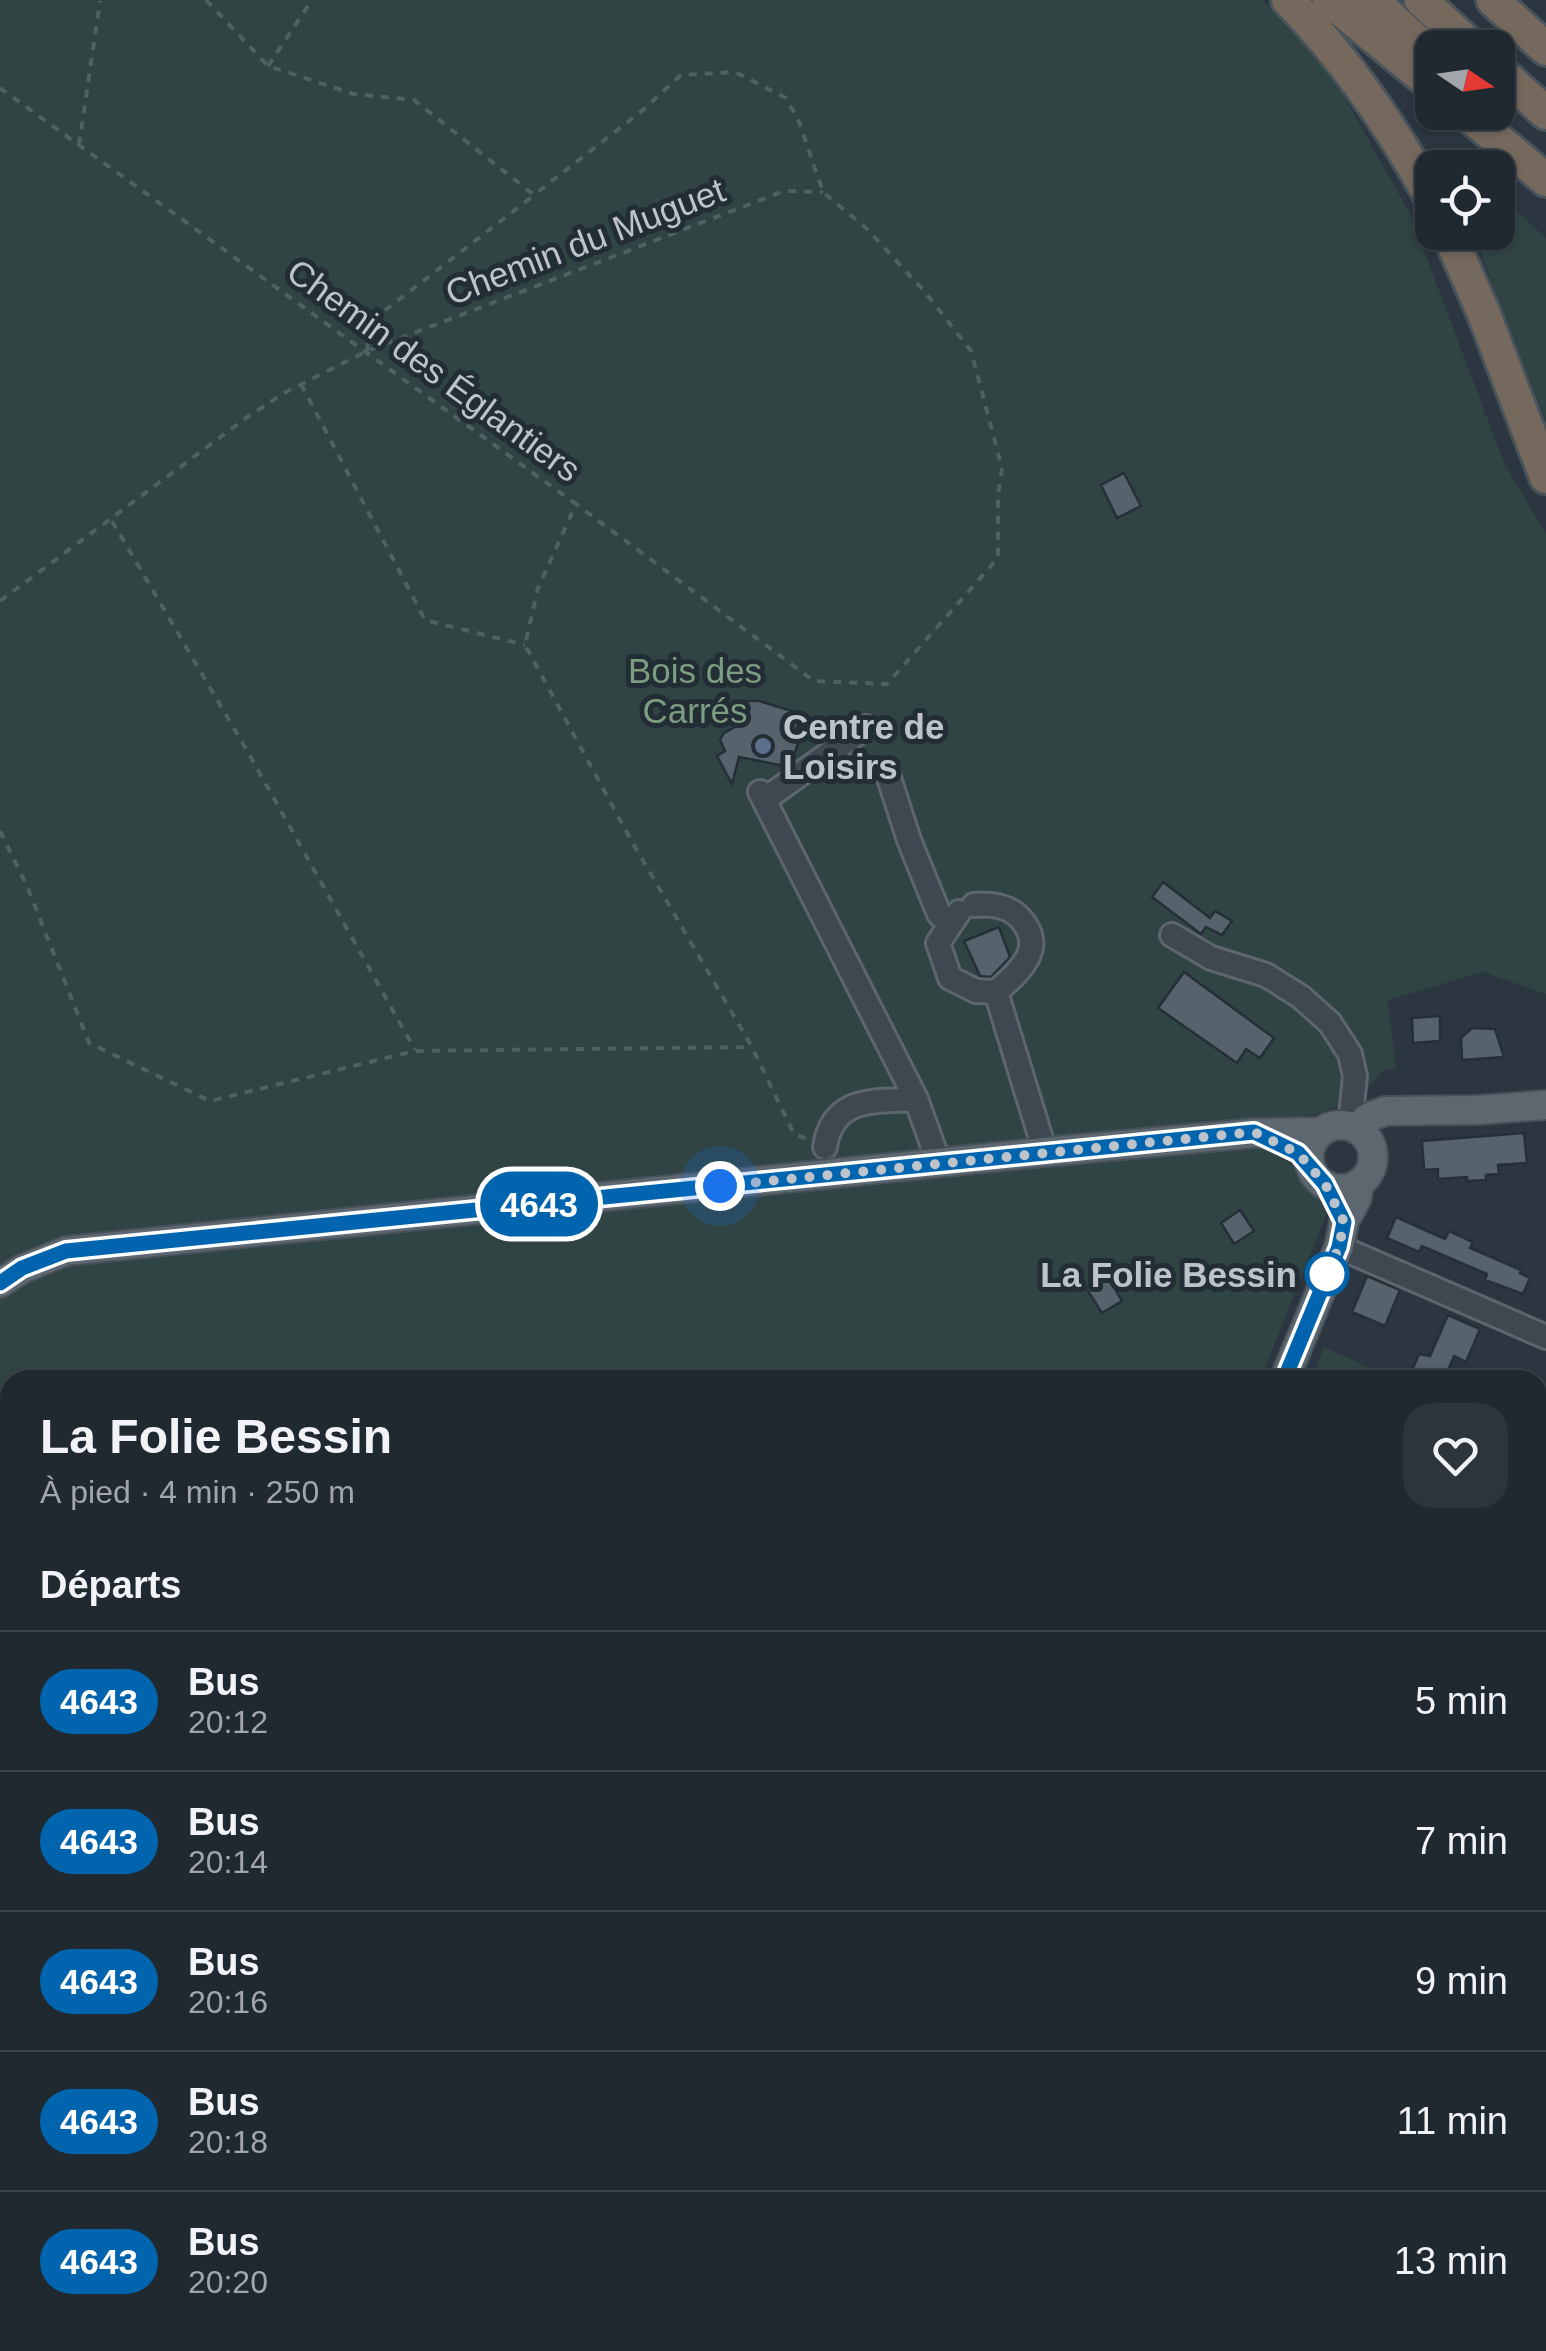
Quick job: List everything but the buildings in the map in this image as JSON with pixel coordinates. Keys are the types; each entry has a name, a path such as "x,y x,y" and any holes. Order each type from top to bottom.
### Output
{"highway":[{"path":"1288,0 1363,89 1415,172"},
{"path":"1329,0 1415,71"},
{"path":"1372,0 1415,40"},
{"path":"1420,0 1453,30"},
{"path":"1493,0 1546,50"},
{"path":"1515,86 1546,114"},
{"path":"1486,130 1546,180"},
{"path":"1514,130 1546,160"},
{"path":"1456,250 1546,477"}],"main road":[{"path":"1288,1370 1360,1184 1371,1170 1360,1133 1367,1118 1385,1110 1411,1108 1546,1105"},
{"path":"1341,1234 1310,1148 1329,1126 1360,1133"},
{"path":"0,1284 22,1268 66,1251 1254,1132 1320,1132"},
{"path":"1254,1132 1298,1153 1318,1175 1342,1189 1360,1184"}],"street":[{"path":"866,727 762,796 916,1100 939,1164"},
{"path":"889,778 939,914 960,914 994,905 1014,912 1031,931 1032,945 1019,972 996,992 976,991 950,978 938,943 960,914"},
{"path":"1172,935 1211,958 1266,976 1302,998 1330,1023 1350,1054 1360,1133"},
{"path":"996,992 1045,1152"},
{"path":"825,1147 828,1127 850,1107 916,1100"},
{"path":"1341,1234 1546,1337"}],"path":[{"path":"79,145 98,0"},
{"path":"206,0 268,66 354,94 414,100 534,195"},
{"path":"268,66 312,0"},
{"path":"367,351 370,322 644,110 681,75 736,72 786,98 799,122 824,192 867,229 925,292 971,351 1002,468 998,558 887,684 814,680 576,504"},
{"name":"Chemin des Églantiers","path":"0,88 576,504 538,588 525,645"},
{"name":"Chemin du Muguet","path":"0,601 246,418 367,351 784,191 824,192"},
{"path":"302,384 425,620 525,645 631,840 752,1047 794,1134 825,1147"},
{"path":"112,520 416,1051"},
{"path":"0,831 27,886 89,1043 210,1101 416,1051 752,1047"}],"green space":[{"name":"Bois des Carrés","path":"0,0 1262,0 1315,44 1411,216 1415,250 1424,250 1504,463 1546,534 1546,994 1483,972 1388,1000 1396,1069 1384,1070 1357,1096 1327,1111 1255,1122 1254,1144 1297,1169 1329,1208 1264,1370 0,1370"},
{"path":"1515,210 1546,238 1546,421 1481,250 1515,250"},
{"path":"1324,1347 1374,1370 1315,1370"}],"bus line":[{"name":"4643","path":"0,1283 22,1268 66,1251 1254,1132 1298,1153 1325,1184 1344,1222 1339,1247 1288,1370"}],"place":[{"name":"Centre de Loisirs","path":"763,746"},
{"name":"La Folie Bessin","path":"1327,1274"}],"route":[{"path":"720,1186 1254,1132 1298,1153 1325,1184 1344,1222 1339,1247 1327,1274"}]}
